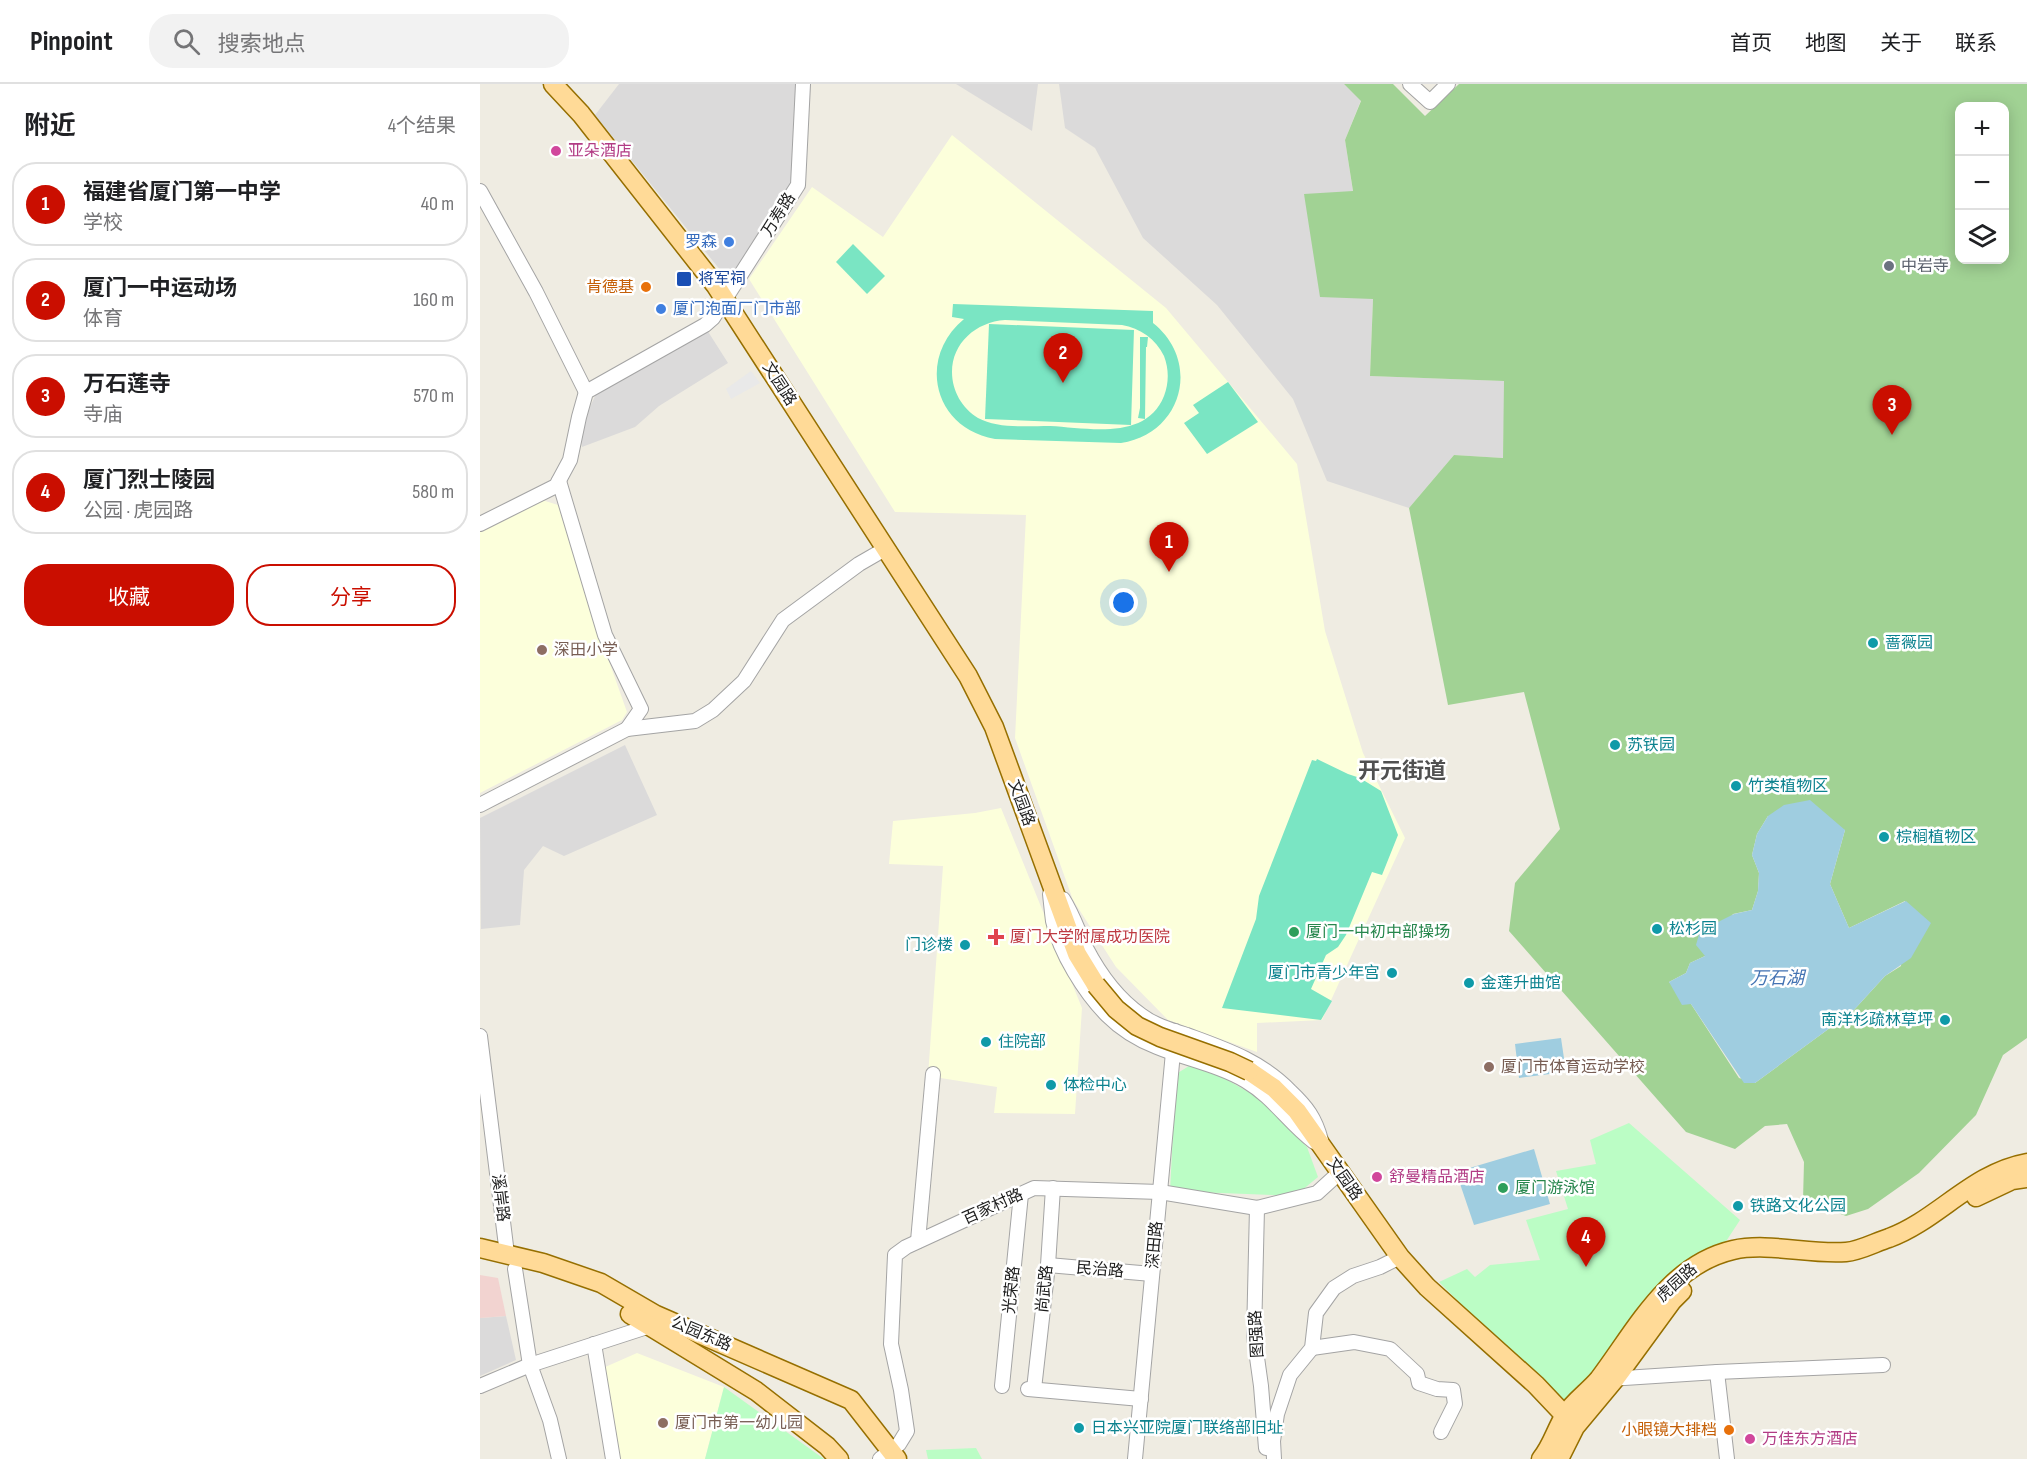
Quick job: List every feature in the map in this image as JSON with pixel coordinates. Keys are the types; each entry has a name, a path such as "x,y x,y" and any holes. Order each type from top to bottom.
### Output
{"main road":[{"name":"文园路","path":"553,84 581,114 725,300 968,676 994,727 1077,954 1096,985 1116,1009 1137,1026 1160,1037 1230,1062 1249,1071 1274,1088 1297,1111 1400,1257 1427,1287 1536,1385 1570,1421"},
{"path":"1958,1202 1985,1178 2016,1165 2027,1163"},
{"path":"1958,1202 2012,1180 2027,1178"},
{"name":"虎园路","path":"1541,1459 1606,1380 1663,1292 1700,1262 1734,1250 1768,1248 1848,1252 1904,1232 1958,1202"},
{"name":"公园东路","path":"480,1248 539,1275 596,1295 650,1326 756,1391 827,1446 839,1459"},
{"name":"公园东路","path":"480,1260 543,1263 602,1283 657,1315 851,1400 889,1456"},
{"name":"虎园路","path":"1559,1459 1570,1421"}],"street":[{"name":"万寿路","path":"586,392 705,325 713,318 798,185 803,84"},
{"path":"1410,84 1430,102 1448,84"},
{"path":"480,191 536,292 586,392 570,460 556,486 480,524"},
{"path":"559,481 605,635 641,709 627,729"},
{"path":"480,805 627,729 695,721 713,710 744,681 783,620 859,564 885,549"},
{"path":"1047,874 1074,916 1086,948 1105,978 1124,1001 1142,1016 1175,1031 1234,1052 1255,1062 1280,1080 1304,1104 1316,1122 1324,1149"},
{"path":"1047,874 1054,924 1067,957 1087,990 1107,1016 1131,1034 1173,1053 1246,1080 1268,1096 1301,1132 1324,1149"},
{"name":"深田路","path":"1135,1459 1175,1031"},
{"name":"溪岸路","path":"480,1035 485,1120 530,1365 550,1420 559,1459"},
{"path":"918,1241 933,1074"},
{"name":"百家村路","path":"889,1456 907,1431 902,1390 891,1344 895,1255 906,1247 1034,1188 1160,1192 1257,1208 1317,1193 1339,1173"},
{"name":"尚武路","path":"1053,1188 1048,1265 1031,1389 1141,1399"},
{"name":"光荣路","path":"1002,1386 1021,1194"},
{"name":"图强路","path":"1257,1208 1254,1336 1267,1459"},
{"path":"1274,1459 1273,1441 1277,1414 1290,1375 1312,1348 1316,1313 1334,1288 1353,1276 1400,1257"},
{"name":"民治路","path":"1048,1265 1152,1275"},
{"path":"480,1386 530,1365 650,1326"},
{"path":"1312,1348 1354,1342 1390,1349 1417,1374 1419,1383 1437,1389 1452,1390 1455,1404 1441,1432"},
{"path":"594,1344 613,1459"},
{"path":"1606,1380 1717,1371 1883,1365"},
{"path":"1717,1371 1727,1459"}],"shaded area":[{"path":"619,84 796,84 793,181 733,273 721,271 595,115"},
{"path":"956,84 1038,84 1032,131"},
{"path":"1059,84 1344,84 1361,100 1345,140 1353,192 1304,195 1373,298 1370,376 1505,381 1503,458 1454,455 1409,508 1327,481 1293,399 1217,305 1143,238 1095,148 1065,128"},
{"path":"952,135 1166,308 1297,464 1325,631 1363,753 1405,838 1322,1020 1257,1023 1257,1052 1168,1020 1116,967 1073,900 1015,738 1026,515 895,512 749,279 812,187 883,237"},
{"path":"707,330 728,363 659,406 635,427 582,447 580,429 596,394"},
{"path":"751,371 760,383 731,399 726,389"},
{"name":"深田小学","path":"542,500 558,505 583,588 627,712 622,720 480,793 480,532"},
{"path":"625,745 657,815 564,856 543,846 524,870 520,925 481,929 480,818"},
{"name":"厦门大学附属成功医院","path":"1001,808 1082,1008 1075,1114 994,1113 997,1087 928,1076 943,866 889,864 893,821 975,813"},
{"path":"480,1275 498,1278 506,1316 480,1318"},
{"path":"506,1316 516,1360 480,1376 480,1318"},
{"name":"厦门市第一幼儿园","path":"637,1353 724,1387 705,1459 618,1459 603,1368"}],"green space":[{"path":"1344,84 1393,84 1425,116 1459,84 2027,84 2027,1038 2003,1055 1976,1115 1919,1173 1868,1209 1846,1216 1803,1200 1804,1162 1787,1124 1765,1126 1735,1149 1686,1132 1509,931 1515,883 1560,829 1524,692 1448,705 1409,508 1454,455 1503,458 1504,381 1370,376 1373,299 1320,297 1304,194 1353,191 1345,140 1361,101","holes":["1768,816 1845,830 1830,884 1849,928 1905,901 1901,966 1885,976 1853,1011 1755,1083 1739,1078 1691,1004 1669,982 1686,973 1690,963 1705,956 1733,914 1752,910 1758,891 1759,873 1752,855 1757,834"]},
{"path":"853,244 885,276 867,294 836,262"},
{"path":"953,304 1153,311 1153,323 1168,339 1177,357 1180,376 1178,394 1171,411 1159,426 1142,437 1121,443 995,439 974,432 957,421 946,406 939,390 937,371 940,353 949,335 964,319 952,317","holes":["1005,320 1122,325 1135,329 1152,340 1161,350 1168,371 1166,391 1155,410 1144,420 1130,426 1098,429 995,424 972,414 956,392 952,379 956,352 968,336 984,325"]},
{"path":"989,324 1134,330 1131,425 985,419"},
{"path":"1140,337 1148,337 1145,419 1138,418"},
{"path":"1228,382 1258,422 1207,454 1184,423 1199,413 1193,405"},
{"name":"厦门一中初中部操场","path":"1317,759 1360,778 1381,791 1398,835 1382,875 1372,872 1346,935 1338,947 1326,955 1311,989 1332,1001 1321,1020 1222,1008 1256,919 1259,896 1312,760"},
{"path":"1189,1066 1213,1072 1261,1099 1307,1147 1318,1177 1295,1196 1170,1191 1176,1074"},
{"path":"1629,1123 1740,1220 1721,1249 1681,1268 1650,1294 1569,1412 1439,1282 1467,1269 1475,1277 1490,1265 1540,1260 1526,1220 1568,1209 1556,1171 1596,1164 1590,1140"},
{"path":"724,1387 824,1459 705,1459"},
{"path":"976,1448 982,1459 928,1459 926,1450"}],"water":[{"name":"万石湖","path":"1810,800 1845,830 1830,884 1849,928 1906,901 1931,923 1911,958 1885,976 1853,1011 1755,1083 1744,1083 1691,1004 1682,1005 1669,982 1686,973 1690,963 1705,956 1696,945 1700,931 1734,914 1752,910 1758,891 1759,873 1752,855 1757,834 1768,816 1784,805"},
{"path":"1561,1038 1566,1072 1519,1078 1515,1044"},
{"name":"厦门游泳馆","path":"1534,1149 1550,1204 1474,1225 1456,1172"}],"place":[{"name":"亚朵酒店","path":"556,151"},
{"name":"罗森","path":"729,242"},
{"name":"中岩寺","path":"1889,266"},
{"name":"将军祠","path":"684,279"},
{"name":"肯德基","path":"646,287"},
{"name":"厦门泡面厂门市部","path":"661,309"},
{"name":"厦门一中运动场","path":"1063,383"},
{"name":"万石莲寺","path":"1892,435"},
{"name":"福建省厦门第一中学","path":"1169,572"},
{"name":"蔷薇园","path":"1873,643"},
{"name":"深田小学","path":"542,650"},
{"name":"苏铁园","path":"1615,745"},
{"name":"竹类植物区","path":"1736,786"},
{"name":"棕榈植物区","path":"1884,837"},
{"name":"松杉园","path":"1657,929"},
{"name":"厦门一中初中部操场","path":"1294,932"},
{"name":"厦门大学附属成功医院","path":"996,937"},
{"name":"门诊楼","path":"965,945"},
{"name":"厦门市青少年宫","path":"1392,973"},
{"name":"金莲升曲馆","path":"1469,983"},
{"name":"南洋杉疏林草坪","path":"1945,1020"},
{"name":"住院部","path":"986,1042"},
{"name":"厦门市体育运动学校","path":"1489,1067"},
{"name":"体检中心","path":"1051,1085"},
{"name":"舒曼精品酒店","path":"1377,1177"},
{"name":"厦门游泳馆","path":"1503,1188"},
{"name":"铁路文化公园","path":"1738,1206"},
{"name":"厦门烈士陵园","path":"1586,1267"},
{"name":"厦门市第一幼儿园","path":"663,1423"},
{"name":"日本兴亚院厦门联络部旧址","path":"1079,1428"},
{"name":"小眼镜大排档","path":"1729,1430"},
{"name":"万佳东方酒店","path":"1750,1439"}],"district":[{"name":"开元街道","path":"1402,771"}]}
